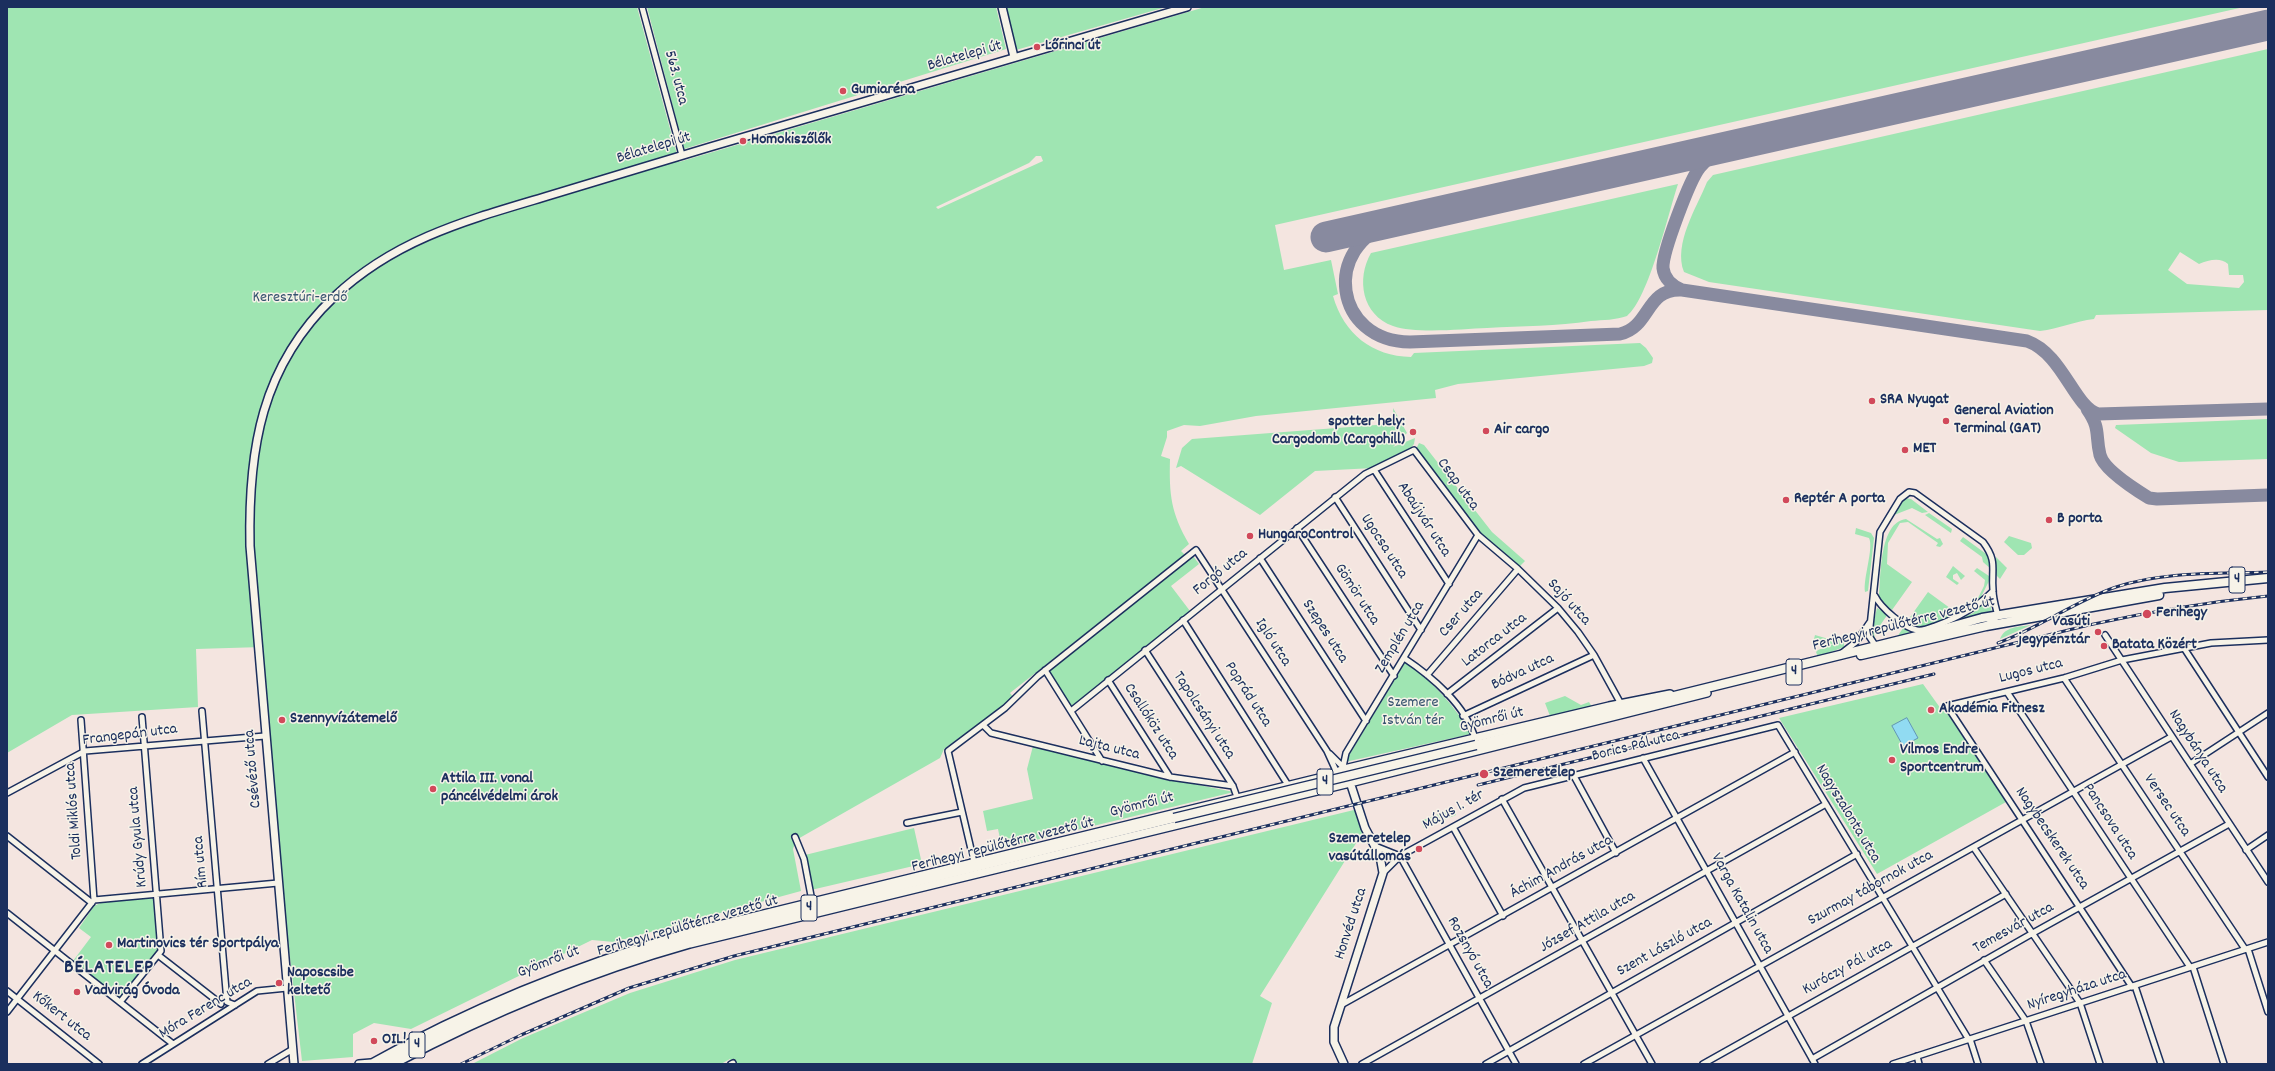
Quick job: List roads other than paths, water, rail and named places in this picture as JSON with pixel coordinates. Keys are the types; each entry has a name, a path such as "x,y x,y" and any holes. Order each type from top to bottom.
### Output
{"main road":[{"name":"Ferihegyi repülőtérre vezető út","path":"1706,690 1837,656 1877,649 1953,625 1998,616 2166,588 2268,578"},
{"name":"Ferihegyi repülőtérre vezető út","path":"383,1064 500,1005 580,973 655,948 717,931 1475,742 1706,690 1877,649 1986,626 2169,593 2268,583"}],"street":[{"name":"563. utca","path":"642,7 682,155"},
{"path":"1002,7 1014,57"},
{"name":"Bélatelepi út","path":"251,471 254,446 264,411 277,375 286,358 324,307 365,270 393,252 444,228 682,155 1187,7"},
{"name":"Forgó utca","path":"1071,711 1365,474 1375,471 1414,450"},
{"name":"Csap utca","path":"1414,450 1478,535"},
{"name":"Csévéző utca","path":"251,471 250,546 294,1064"},
{"name":"Abaújvár utca","path":"1375,471 1449,584"},
{"path":"1877,649 1869,636 1875,596 1880,532 1900,499 1909,492 1915,493 1983,542 1991,552 1995,564 1992,591 1998,616 1986,626"},
{"name":"Ugocsa utca","path":"1335,498 1421,630"},
{"name":"Gömör utca","path":"1297,528 1394,676"},
{"name":"Sajó utca","path":"1478,535 1518,569 1558,608 1594,655 1621,704"},
{"name":"Zemplén utca","path":"1344,768 1346,754 1478,535"},
{"name":"Igló utca","path":"1045,670 1196,550 1334,762 1337,773"},
{"name":"Szepes utca","path":"1260,558 1366,721"},
{"name":"Cser utca","path":"1427,675 1518,569"},
{"path":"1875,596 1880,606 1897,619 1911,628 1921,631 1965,614 1981,603 1992,591"},
{"name":"Latorca utca","path":"1447,694 1558,608"},
{"name":"Poprád utca","path":"1183,620 1288,785"},
{"path":"1837,656 1856,642 1871,621"},
{"name":"Nagybánya utca","path":"2105,634 2171,737 2268,882"},
{"name":"Lugos utca","path":"1947,706 2064,678 2122,660 2222,642 2268,640"},
{"path":"2184,648 2268,777"},
{"name":"Tapolcsányi utca","path":"1146,650 1233,786 1237,797"},
{"name":"Bódva utca","path":"1463,716 1594,655"},
{"path":"1404,658 1427,675 1447,694 1463,716 1475,742"},
{"path":"974,862 948,751 1015,700 1045,670 1102,761"},
{"name":"Versec utca","path":"2064,678 2247,949 2268,1012"},
{"name":"Csallóköz utca","path":"1108,680 1170,777"},
{"name":"Gyömrői út","path":"359,1064 371,1064 464,1014 544,980 593,962 690,932 1337,773 1344,768 1475,742 1621,704 1706,690"},
{"name":"Gyömrői út","path":"394,1064 473,1024 551,990 674,948 1328,788 1349,788 1359,781 1706,690"},
{"name":"Pancsova utca","path":"2007,692 2191,967 2224,1064"},
{"name":"Nagybecskerek utca","path":"1947,706 2134,987 2160,1064"},
{"name":"Rím utca","path":"202,711 227,1002"},
{"path":"2190,764 2268,713"},
{"name":"Krúdy Gyula utca","path":"142,716 161,951 157,956"},
{"name":"Toldi Miklós utca","path":"81,720 85,751 93,902"},
{"name":"Lajta utca","path":"983,725 991,733 1102,761 1170,777 1233,786"},
{"name":"Nagyszalonta utca","path":"1778,725 1912,947 1938,986 1969,1039 1978,1064"},
{"name":"Borics Pál utca","path":"1502,799 1524,788 1778,725"},
{"name":"Frangepán utca","path":"7,793 85,751 265,736"},
{"name":"Szurmay tábornok utca","path":"1584,1064 2171,737"},
{"name":"Áchim András utca","path":"1341,1005 1795,752"},
{"name":"Zemplén utca","path":"1334,762 1346,754"},
{"name":"Varga Katalin utca","path":"1643,758 1815,1064"},
{"name":"Igló utca","path":"1334,762 1344,768"},
{"name":"Honvéd utca","path":"1344,768 1349,788 1365,830 1382,863 1383,873 1333,1034 1334,1042 1344,1064"},
{"name":"Honvéd utca","path":"1337,773 1349,788"},
{"path":"1574,776 1616,853"},
{"path":"1349,788 1359,781"},
{"path":"1502,799 1652,1064"},
{"name":"Május 1. tér","path":"1383,873 1400,856 1412,848 1502,799"},
{"name":"József Attila utca","path":"1362,1064 1826,804"},
{"path":"907,823 962,812"},
{"name":"Temesvár utca","path":"1812,1059 2033,932 2081,908 2229,824"},
{"path":"1453,827 1503,916"},
{"path":"2246,850 2268,835"},
{"path":"7,836 93,902 157,894 278,883"},
{"path":"795,837 804,859 812,901"},
{"path":"1374,846 1400,856"},
{"path":"1974,848 2033,932 2080,1003 2100,1064"},
{"name":"Szent László utca","path":"1486,1064 1857,854"},
{"name":"Rozsnyó utca","path":"1400,856 1516,1064"},
{"name":"Kuróczy Pál utca","path":"1703,1064 2006,894"},
{"path":"7,1012 93,902"},
{"path":"7,913 121,1001 173,1044"},
{"name":"Nyíregyháza utca","path":"1893,1064 2134,987 2268,942"},
{"path":"121,1001 157,956 221,1004 220,1014"},
{"path":"1984,960 2026,1021 2040,1064"},
{"name":"Móra Ferenc utca","path":"142,1064 257,991 287,988"},
{"name":"Kőkert utca","path":"7,991 99,1064"},
{"path":"227,1002 235,1005"},
{"name":"Móra Ferenc utca","path":"221,1004 227,1002"},
{"path":"268,1064 293,1049"},
{"path":"1916,1056 1919,1064"}],"water":[{"path":"1907,718 1918,738 1903,746 1892,726"}],"railway":[{"path":"1998,643 2028,630 2101,593 2134,582 2153,578 2191,574 2268,572"},
{"path":"461,1064 521,1035 629,988 734,956 2089,625 2178,608 2268,596"},
{"path":"1478,785 1934,674"}],"place":[{"name":"Lőrinci út","path":"1037,47"},
{"name":"Gumiaréna","path":"843,91"},
{"name":"Homokiszőlők","path":"743,141"},
{"name":"SRA Nyugat","path":"1872,401"},
{"name":"General Aviation Terminal (GAT)","path":"1946,421"},
{"name":"Air cargo","path":"1486,431"},
{"name":"spotter hely: Cargodomb (Cargohill)","path":"1413,432"},
{"name":"MET","path":"1905,450"},
{"name":"Reptér A porta","path":"1786,500"},
{"name":"B porta","path":"2049,520"},
{"name":"HungaroControl","path":"1250,536"},
{"name":"Ferihegy","path":"2147,614"},
{"name":"Vasúti jegypénztár","path":"2098,632"},
{"name":"Batata Közért","path":"2104,646"},
{"name":"Akadémia Fitnesz","path":"1931,710"},
{"name":"Szennyvízátemelő","path":"282,720"},
{"name":"Vilmos Endre Sportcentrum","path":"1892,760"},
{"name":"Szemeretelep","path":"1484,774"},
{"name":"Attila III. vonal páncélvédelmi árok","path":"433,789"},
{"name":"Szemeretelep vasútállomás","path":"1419,849"},
{"name":"Martinovics tér Sportpálya","path":"109,945"},
{"name":"Naposcsibe keltető","path":"279,983"},
{"name":"Vadvirág Óvoda","path":"77,992"},
{"name":"OIL!","path":"374,1041"}],"district":[{"name":"BÉLATELEP","path":"109,969"}],"park label":[{"name":"Keresztúri-erdő","path":"300,299"},
{"name":"Szemere István tér","path":"1413,713"}]}
